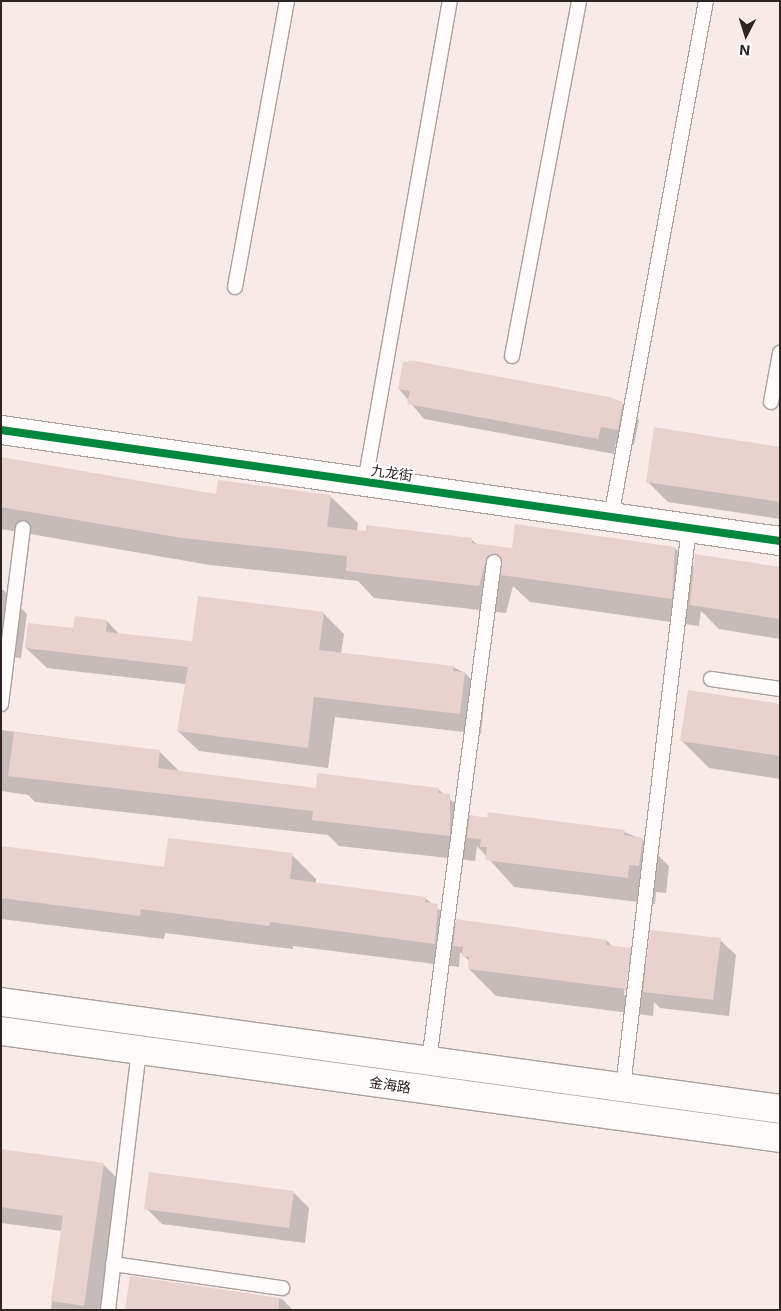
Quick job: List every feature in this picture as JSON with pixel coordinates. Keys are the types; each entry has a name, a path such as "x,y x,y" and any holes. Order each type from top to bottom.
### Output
{"main road":[{"name":"九龙街","path":"1,430 780,541"},
{"name":"金海路","path":"1,1002 780,1109"},
{"name":"金海路","path":"1,1031 780,1138"}],"lane":[{"path":"235,288 287,1"},
{"path":"365,482 450,1"},
{"path":"512,356 579,1"},
{"path":"611,517 706,1"},
{"path":"771,402 780,353"},
{"path":"1,704 5,651 23,528"},
{"path":"623,1087 689,528"},
{"path":"429,1061 494,562"},
{"path":"711,679 780,689"},
{"path":"108,1310 139,1050"},
{"path":"113,1264 282,1288"}],"building":[{"path":"415,361 609,397 623,402 618,430 601,427 598,439 407,404 410,391 398,389 403,362"},
{"path":"654,427 780,447 780,502 646,482"},
{"path":"1,457 216,494 218,480 331,495 327,527 366,531 366,525 472,538 472,543 512,548 515,524 675,547 672,599 501,575 502,559 496,553 487,557 479,586 346,571 347,556 182,538 1,507"},
{"path":"695,554 780,567 780,619 690,605"},
{"path":"198,596 324,612 319,650 454,666 453,671 465,672 460,714 314,697 308,748 177,731 188,667 25,648 28,623 73,628 75,616 107,620 106,632 192,641"},
{"path":"688,690 780,704 780,756 680,741"},
{"path":"14,732 160,750 158,768 316,788 317,773 439,788 438,793 450,794 450,836 312,820 313,811 8,776"},
{"path":"488,812 625,830 624,835 643,838 639,866 629,865 628,878 485,860 487,847 480,847 481,839 467,838 470,815 487,818"},
{"path":"168,838 293,853 290,879 426,897 425,902 438,904 435,944 270,922 269,926 141,909 140,916 1,898 1,846 164,867"},
{"path":"456,919 607,940 606,945 631,948 626,989 468,969 469,957 462,956 463,947 453,946"},
{"path":"650,930 721,938 713,1000 643,992"},
{"path":"1,1149 104,1163 84,1306 51,1301 63,1216 1,1207"},
{"path":"149,1172 294,1191 289,1228 144,1209"},
{"path":"130,1276 279,1298 279,1310 125,1310"}],"cycle path":[{"path":"1,430 780,541"}]}
